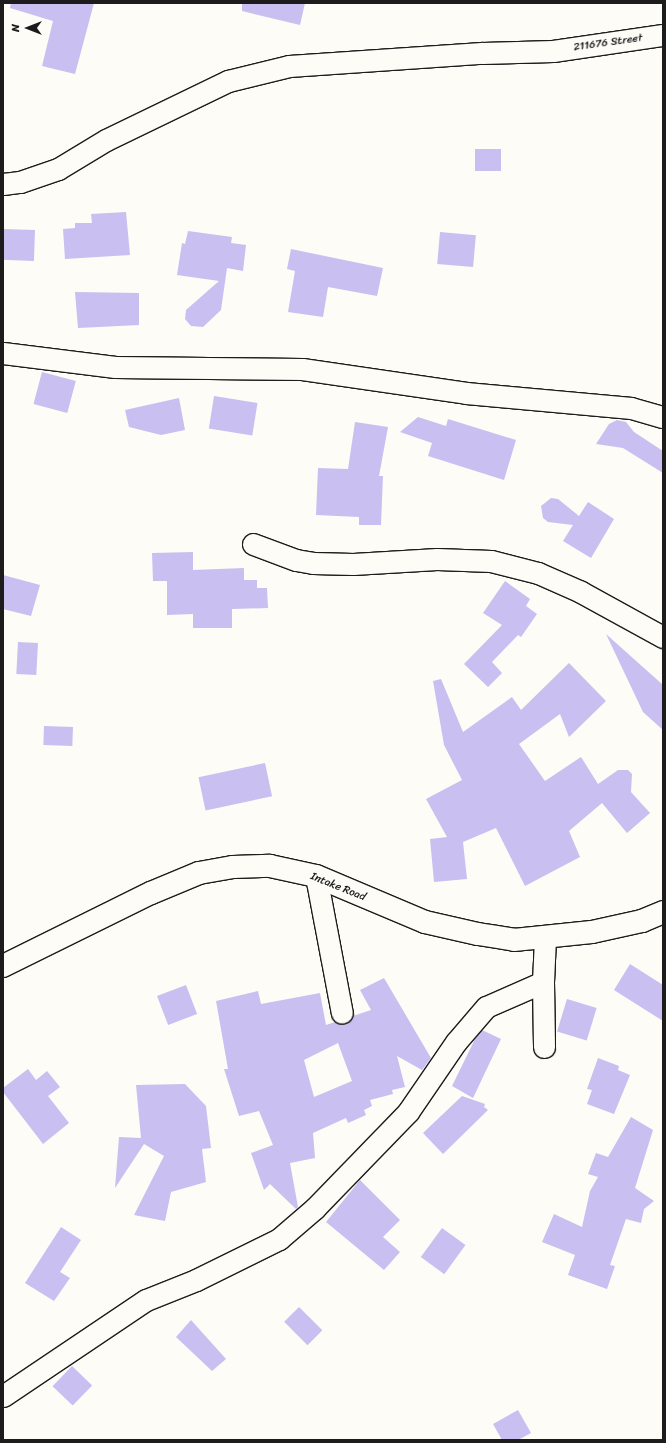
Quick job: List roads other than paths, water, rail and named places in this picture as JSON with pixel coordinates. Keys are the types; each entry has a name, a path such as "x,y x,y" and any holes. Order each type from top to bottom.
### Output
{"street":[{"name":"211676 Street","path":"3,184 20,182 58,169 106,140 228,81 289,66 482,53 553,51 663,35"},
{"path":"3,353 115,367 302,369 466,393 631,408 663,418"},
{"path":"253,544 296,560 313,563 353,564 437,559 492,561 538,573 581,592 663,637"},
{"name":"Intake Road","path":"3,966 151,893 199,873 233,867 270,866 316,876 425,922 478,934 514,940 545,938 606,929 642,921 663,912"},
{"path":"316,876 342,1013"},
{"path":"544,1046 543,982 545,938"},
{"path":"3,1396 146,1300 196,1280 279,1239 354,1171 408,1112 456,1042 486,1007 543,982"}]}
